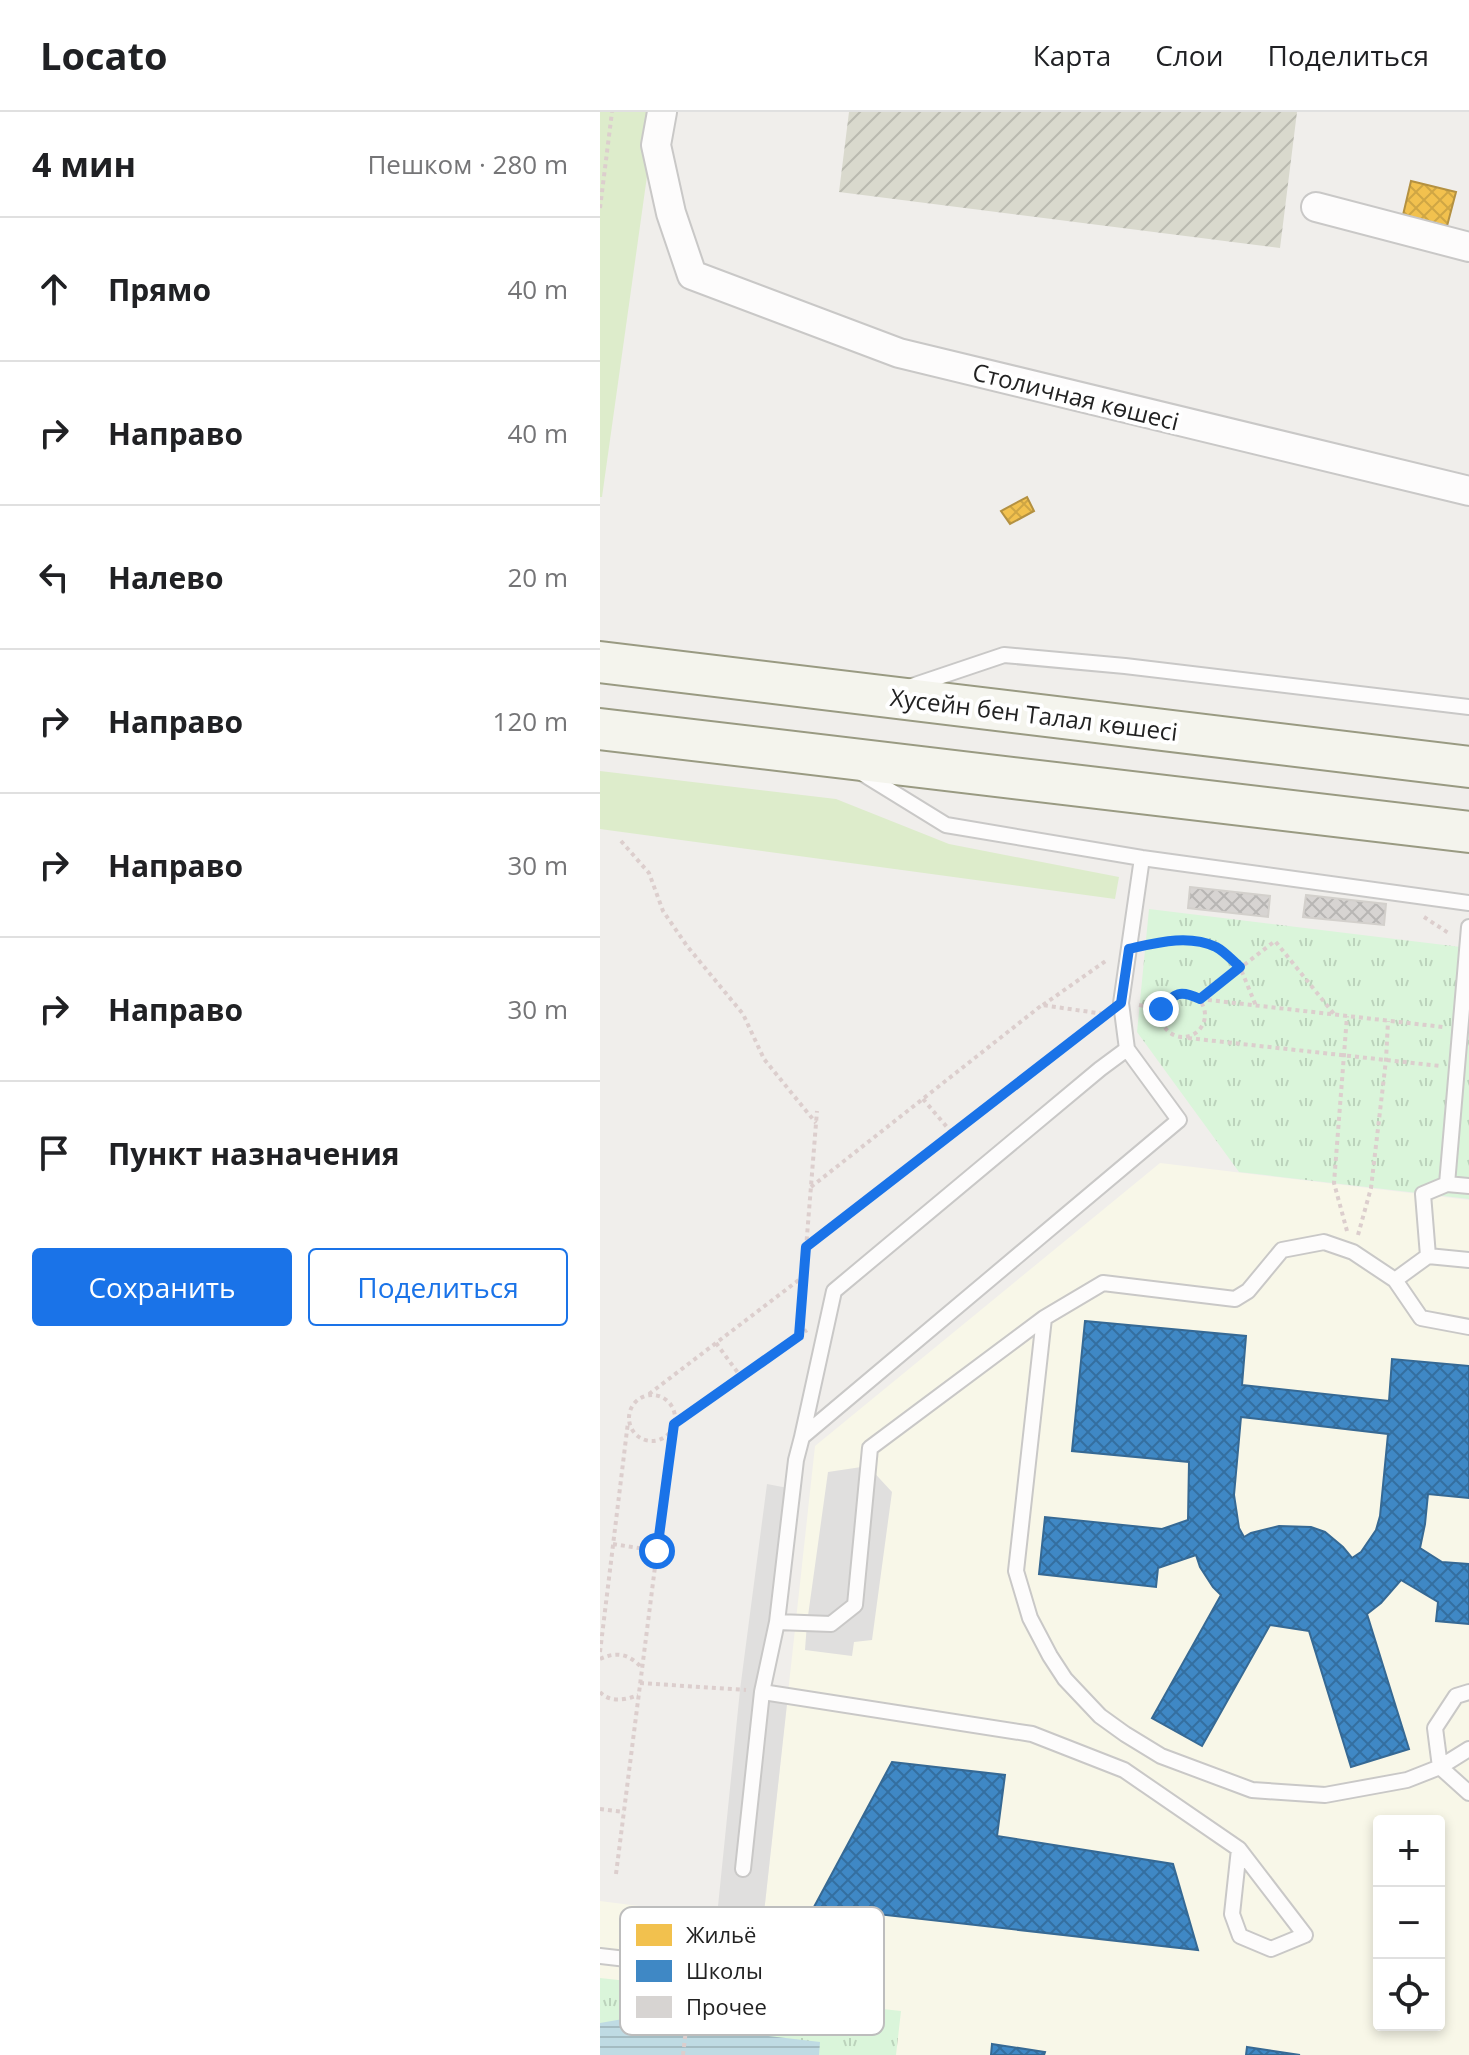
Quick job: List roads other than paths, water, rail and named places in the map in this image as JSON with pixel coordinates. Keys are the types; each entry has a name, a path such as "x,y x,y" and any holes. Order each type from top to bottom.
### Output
{"street":[{"name":"Столичная көшесі","path":"662,112 656,145 671,213 692,275 899,353 1469,491"},
{"path":"1316,207 1469,247"},
{"name":"Хусейн бен Талал көшесі","path":"600,662 1469,767"},
{"path":"600,729 1469,832"}],"lane":[{"path":"882,696 1004,655 1125,666 1469,707"},
{"path":"836,757 946,825 1142,858 1469,903"},
{"path":"802,1437 1179,1120 1127,1049 1121,1003 1142,858"},
{"path":"1447,1184 1469,927"},
{"path":"743,1869 762,1692 777,1622 796,1460 834,1291 1127,1049"},
{"path":"1428,1256 1423,1194 1447,1184 1469,1186"},
{"path":"777,1622 831,1624 855,1605 870,1448 1044,1318 1103,1283 1235,1299 1248,1291 1282,1250 1324,1242 1353,1252 1395,1280 1421,1318 1469,1327"},
{"path":"1395,1280 1428,1256 1469,1260"},
{"path":"1044,1318 1016,1571 1030,1618 1050,1656 1065,1679 1100,1716 1161,1756 1252,1790 1325,1795 1407,1780 1440,1767 1469,1749"},
{"path":"762,1692 1032,1734 1124,1770 1239,1849 1305,1935 1271,1949 1240,1936 1232,1914 1239,1849"},
{"path":"1469,1692 1456,1696 1435,1728 1440,1767 1469,1793"},
{"path":"600,1956 620,1958"}],"water":[{"path":"620,2020 620,2035 760,2035 820,2042 819,2055 600,2055 600,2023"}]}
